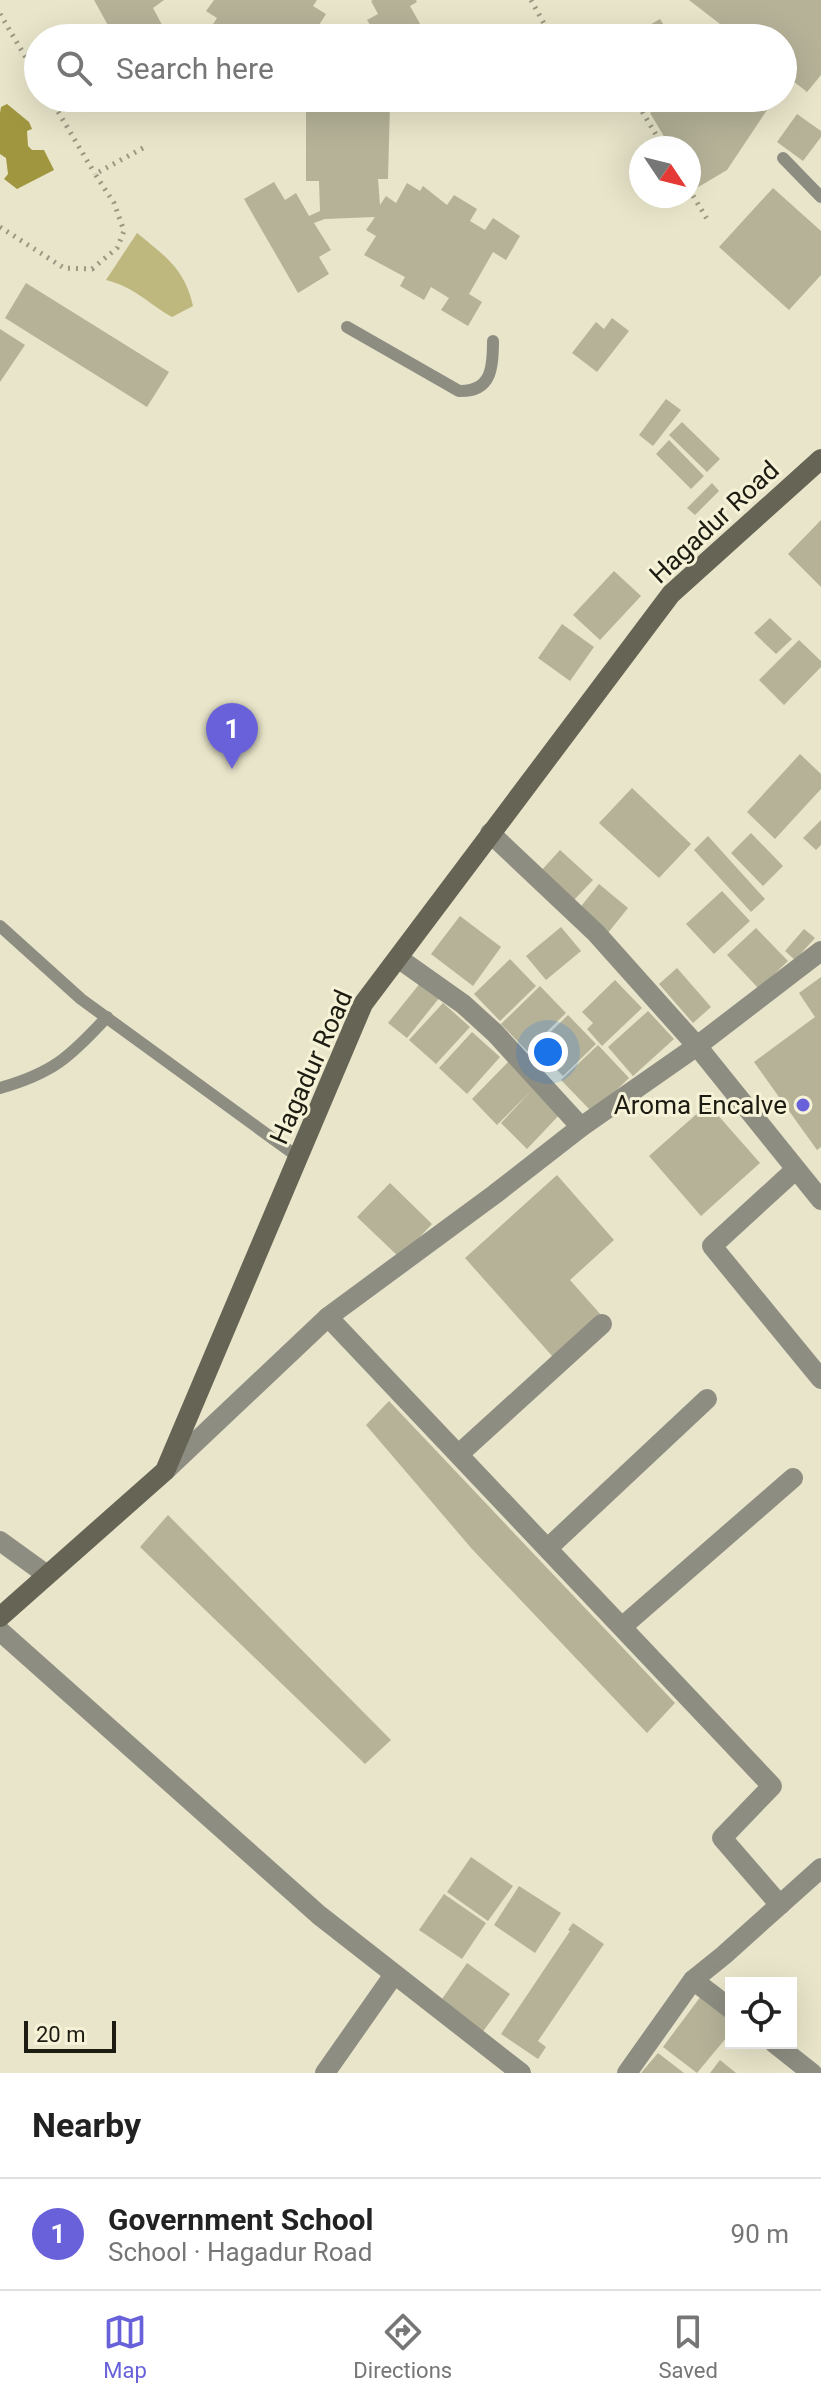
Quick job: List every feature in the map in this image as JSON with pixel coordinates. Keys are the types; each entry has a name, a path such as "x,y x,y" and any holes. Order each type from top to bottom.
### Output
{"street":[{"name":"Hagadur Road","path":"0,1617 165,1471 363,1004 671,594 819,464"},
{"path":"490,833 596,933 697,1046 821,1200"},
{"path":"165,1471 328,1317 821,951"},
{"path":"398,958 463,1004 495,1033 581,1127"},
{"path":"795,1170 712,1246 821,1379"},
{"path":"328,1317 772,1786 722,1838 780,1905"},
{"path":"459,1454 602,1324"},
{"path":"548,1548 707,1399"},
{"path":"623,1626 793,1478"},
{"path":"0,1541 47,1575"},
{"path":"0,1631 251,1855 393,1976 521,2073"},
{"path":"627,2073 693,1980 821,1868"},
{"path":"325,2073 393,1976"},
{"path":"693,1980 725,2004"},
{"path":"781,2049 805,2071"}],"lane":[{"path":"783,158 821,197"},
{"path":"347,327 459,391 472,392 487,380 492,368 493,341"},
{"path":"0,926 81,999 298,1157"},
{"path":"0,1088 29,1080 52,1069 72,1054 107,1017"}],"path":[{"path":"531,0 544,24"},
{"path":"0,14 24,54"},
{"path":"0,227 64,268 92,269 117,248 124,231 114,203 58,112"},
{"path":"642,112 657,136"},
{"path":"95,174 143,148"},
{"path":"700,208 707,219"}],"shaded area":[{"path":"7,104 29,122 32,129 27,131 28,146 32,150 44,150 54,170 17,189 4,179 8,174 6,158 0,154 0,113 1,107"},
{"path":"137,233 165,256 179,273 193,306 172,317 133,291 106,280"}],"building":[{"path":"94,0 164,0 153,8 162,24 107,24"},
{"path":"214,0 317,0 313,6 326,14 320,24 213,24 217,18 206,11"},
{"path":"416,0 410,6 420,24 369,24 367,20 378,14 371,1"},
{"path":"689,0 821,0 821,75 807,92 797,84 797,24 720,24"},
{"path":"306,112 390,112 388,179 378,179 380,205 386,196 396,203 407,183 420,191 423,186 447,205 454,195 477,209 470,221 485,230 493,218 520,236 506,260 493,252 469,294 482,302 468,326 441,310 449,298 431,287 424,300 400,286 405,277 364,255 376,236 366,230 375,217 325,219 314,223 331,250 319,257 329,274 298,293 244,199 274,182 285,200 296,193 309,216 320,211 319,181 306,181"},
{"path":"652,112 766,112 727,170 701,185 701,136 664,136"},
{"path":"797,114 821,131 821,137 803,161 777,142"},
{"path":"773,188 821,231 821,275 789,310 719,247"},
{"path":"26,283 169,372 147,407 5,318"},
{"path":"612,318 629,331 597,372 572,353 596,322 604,329"},
{"path":"0,329 25,345 0,382"},
{"path":"666,399 681,410 653,446 639,435"},
{"path":"682,422 720,459 707,472 669,435"},
{"path":"669,440 704,476 691,489 656,454"},
{"path":"712,483 719,491 695,515 687,508"},
{"path":"821,520 821,587 788,554"},
{"path":"614,571 641,596 600,640 573,615"},
{"path":"770,618 792,639 776,654 754,633"},
{"path":"562,624 594,647 570,681 538,658"},
{"path":"799,640 821,661 821,667 784,705 759,680"},
{"path":"800,754 821,774 821,789 775,839 747,812"},
{"path":"632,788 691,844 659,878 599,823"},
{"path":"821,820 821,845 816,850 803,838"},
{"path":"751,833 783,866 763,886 731,853"},
{"path":"708,836 765,899 751,912 694,850"},
{"path":"560,850 593,880 573,901 541,871"},
{"path":"599,884 628,908 607,934 578,910"},
{"path":"722,891 750,921 714,954 686,924"},
{"path":"460,916 501,947 473,986 431,954"},
{"path":"561,927 581,951 546,980 526,956"},
{"path":"756,928 788,961 759,989 727,955"},
{"path":"804,929 815,938 795,960 785,951"},
{"path":"510,959 536,986 500,1021 474,994"},
{"path":"677,968 711,1007 693,1023 659,984"},
{"name":"Aroma Encalve","path":"821,977 821,1147 817,1150 754,1062 815,1017 799,993"},
{"path":"615,980 642,1008 602,1046 587,1029 593,1023 582,1012"},
{"path":"421,982 440,997 407,1038 388,1023"},
{"path":"540,986 566,1013 527,1051 501,1024"},
{"path":"443,1003 470,1027 436,1064 409,1040"},
{"path":"648,1011 674,1039 633,1076 608,1047"},
{"path":"568,1015 596,1044 563,1076 535,1047"},
{"path":"472,1032 500,1057 467,1094 439,1068"},
{"path":"598,1045 629,1078 593,1113 561,1080"},
{"path":"510,1060 563,1111 527,1149 501,1123 531,1091 497,1125 472,1099"},
{"path":"708,1104 760,1163 701,1216 649,1156"},
{"path":"557,1175 614,1240 570,1280 601,1315 553,1357 465,1258"},
{"path":"390,1183 432,1224 400,1258 357,1217"},
{"path":"389,1401 675,1703 647,1733 472,1549 366,1425"},
{"path":"168,1515 391,1740 365,1764 140,1547"},
{"path":"471,1857 513,1886 488,1921 447,1892"},
{"path":"519,1886 561,1913 535,1953 494,1925"},
{"path":"444,1894 486,1923 462,1959 419,1930"},
{"path":"573,1923 604,1944 538,2041 546,2047 538,2059 501,2034"},
{"path":"467,1963 510,1994 482,2033 440,2002"},
{"path":"701,1996 725,2014 725,2039 697,2073 663,2047"},
{"path":"658,2053 684,2073 641,2073"},
{"path":"720,2060 736,2073 710,2073"}],"place":[{"name":"Government School","path":"232,769"},
{"name":"Aroma Encalve","path":"803,1105"}]}
